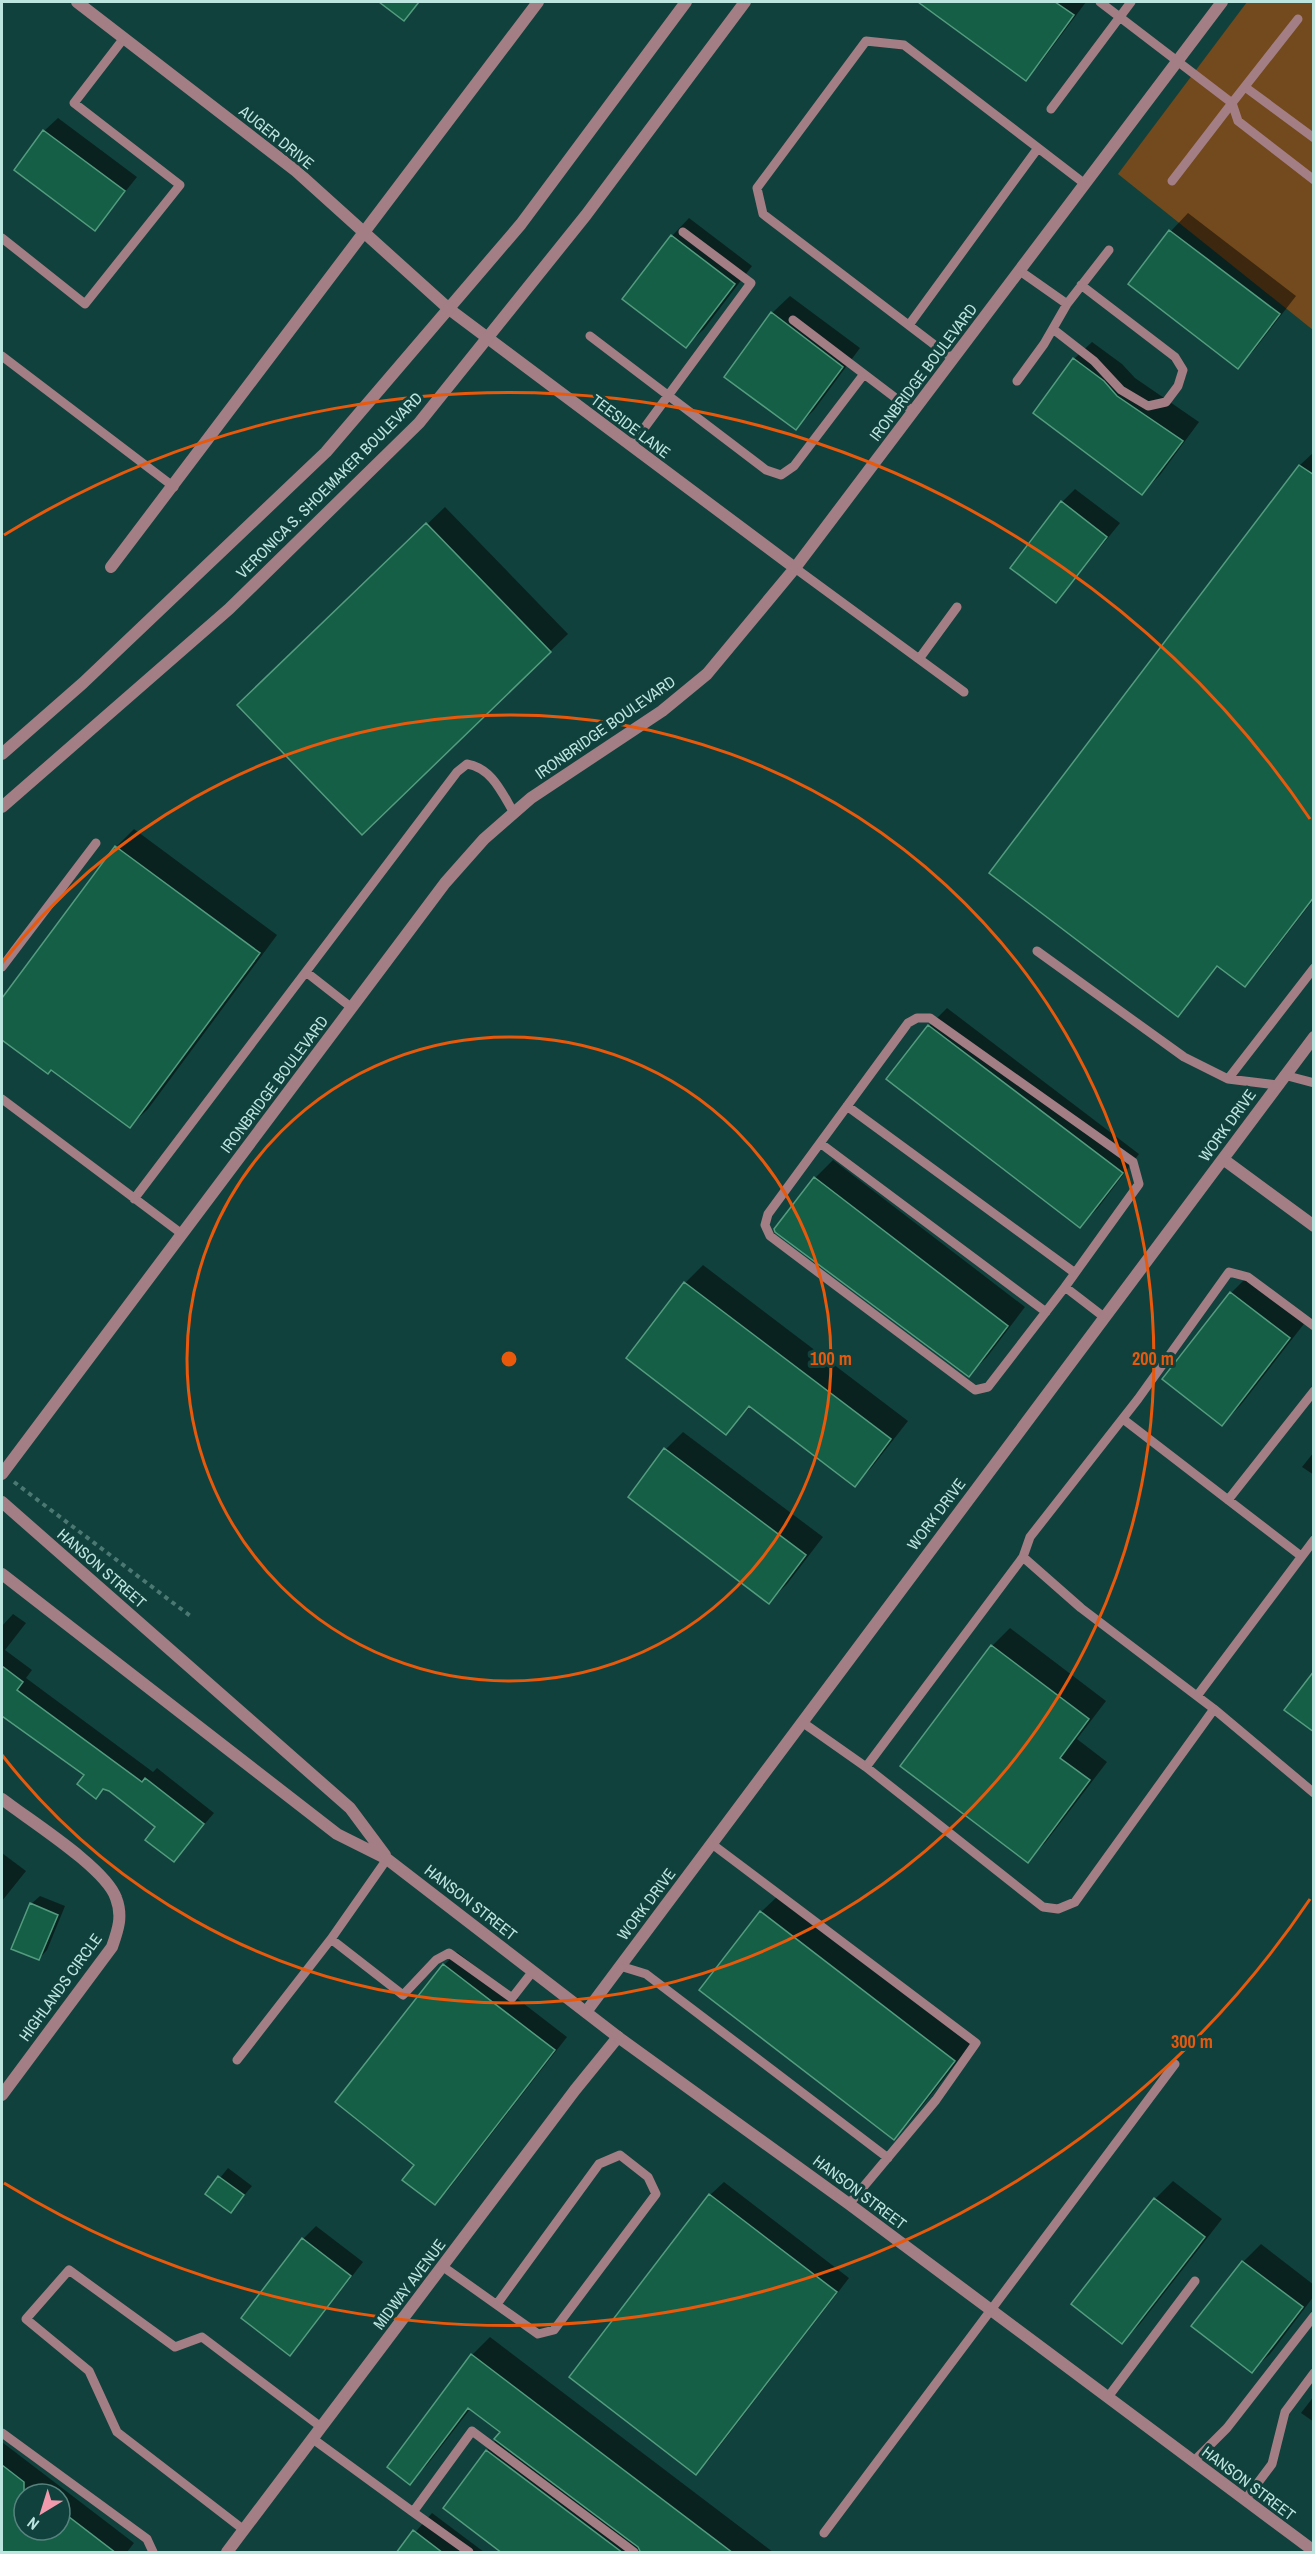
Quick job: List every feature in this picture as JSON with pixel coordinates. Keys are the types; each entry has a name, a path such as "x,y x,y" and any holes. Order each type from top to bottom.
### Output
{"street":[{"name":"AUGER DRIVE","path":"77,2 296,171 448,309"},
{"path":"111,567 174,487 538,2"},
{"name":"VERONICA S. SHOEMAKER BOULEVARD","path":"2,754 83,683 326,452 521,224 686,2"},
{"name":"VERONICA S. SHOEMAKER BOULEVARD","path":"2,807 230,609 419,423 586,215 745,2"},
{"name":"IRONBRIDGE BOULEVARD","path":"2,1474 445,883 484,839 531,798 662,711 707,674 795,568 1222,2"},
{"name":"TEESIDE LANE","path":"448,309 795,568"},
{"name":"WORK DRIVE","path":"586,2012 1314,1037"},
{"path":"1223,1159 1314,1226"},
{"name":"HANSON STREET","path":"2,1502 350,1808 387,1858"},
{"name":"HANSON STREET","path":"2,1574 338,1834 387,1858 618,2037 849,2204 1314,2552"},
{"name":"HIGHLANDS CIRCLE","path":"2,1799 98,1872 116,1897 120,1921 112,1947 2,2095"},
{"name":"MIDWAY AVENUE","path":"227,2553 575,2090 618,2037"}],"lane":[{"path":"1100,2 1232,103 1238,121 1314,180"},
{"path":"1051,109 1131,2"},
{"path":"1172,181 1298,19"},
{"path":"2,238 86,304 180,185 74,104 124,38"},
{"path":"953,359 763,214 757,188 866,41 904,45 1084,184"},
{"path":"1245,87 1314,138"},
{"path":"909,325 1038,148"},
{"path":"631,446 751,283 683,232"},
{"path":"1017,381 1053,329 1067,304 1109,250"},
{"path":"1020,271 1067,304"},
{"path":"1053,329 1094,361 1121,390 1148,406 1166,402 1178,386 1183,370 1175,357 1082,285"},
{"path":"793,320 914,412"},
{"path":"590,336 766,470 781,475 794,466 864,374"},
{"path":"2,356 174,487"},
{"path":"795,568 964,692"},
{"path":"919,659 957,607"},
{"path":"134,1199 457,772 467,764 481,766 494,781 514,813"},
{"path":"2,967 96,843"},
{"path":"1037,951 1185,1057 1228,1079 1314,1083"},
{"path":"1228,1079 1314,968"},
{"path":"306,972 352,1008"},
{"path":"917,1018 930,1018 1133,1162 1139,1184 1065,1287 988,1387 975,1390 770,1236 765,1225 768,1214 820,1143 908,1023 917,1018"},
{"path":"2,1099 182,1234"},
{"path":"847,1106 1075,1273"},
{"path":"820,1143 1046,1312"},
{"path":"866,1767 1023,1557 1030,1537 1123,1419 1229,1272 1248,1277 1314,1326"},
{"path":"1065,1287 1104,1317"},
{"path":"1228,1500 1314,1391"},
{"path":"1123,1419 1301,1556"},
{"path":"1197,1696 1314,1539"},
{"path":"1023,1557 1118,1638 1214,1709 1314,1793"},
{"path":"802,1722 866,1767 1043,1907 1058,1909 1075,1902 1214,1709"},
{"path":"712,1844 976,2043 936,2100 849,2204"},
{"path":"237,2060 331,1939 387,1858"},
{"path":"331,1939 403,1995 436,1960 449,1953 512,1998 533,1971"},
{"path":"620,1966 645,1974 888,2158"},
{"path":"824,2533 1175,2064"},
{"path":"442,2266 538,2334 554,2330 656,2194 648,2177 620,2155 599,2164 497,2304"},
{"path":"244,2530 117,2432 88,2372 26,2319 69,2270 175,2347 202,2337 321,2427"},
{"path":"1108,2397 1195,2281"},
{"path":"1194,2462 1227,2428 1314,2316"},
{"path":"1245,2500 1272,2464 1285,2412 1314,2373"},
{"path":"413,2512 472,2431 634,2553"},
{"path":"2,2433 147,2539 153,2553"},
{"path":"313,2439 469,2553"}],"path":[{"path":"2,1474 193,1618"}],"shaded area":[{"path":"1247,2 1313,2 1313,330 1118,174"}],"building":[{"path":"379,2 419,2 404,21"},
{"path":"918,2 1055,2 1074,15 1026,81"},
{"path":"43,130 125,191 95,231 14,170"},
{"path":"1169,230 1280,314 1238,369 1128,284"},
{"path":"671,235 735,284 686,348 622,299"},
{"path":"771,312 843,367 796,430 724,377"},
{"path":"1073,358 1104,381 1117,396 1183,441 1142,495 1033,413"},
{"path":"1299,465 1314,475 1314,897 1245,987 1217,966 1178,1017 989,873"},
{"path":"1061,501 1107,537 1056,603 1010,568"},
{"path":"426,523 551,652 362,835 237,705"},
{"path":"115,846 260,953 130,1128 51,1070 48,1074 2,1040 2,998"},
{"path":"928,1025 1123,1173 1080,1228 886,1079"},
{"path":"814,1177 1008,1326 969,1377 775,1232 774,1229"},
{"path":"684,1282 891,1439 855,1487 749,1406 726,1435 626,1358"},
{"path":"1230,1292 1290,1338 1222,1426 1162,1379"},
{"path":"664,1448 806,1555 769,1604 628,1497"},
{"path":"991,1645 1089,1719 1060,1758 1090,1780 1028,1863 900,1766"},
{"path":"2,1666 23,1682 17,1690 142,1782 145,1778 204,1824 174,1862 145,1840 155,1827 109,1791 103,1789 96,1799 77,1784 84,1775 2,1716"},
{"path":"1314,1671 1314,1732 1284,1710"},
{"path":"30,1903 58,1915 39,1960 11,1949"},
{"path":"760,1911 955,2061 894,2140 699,1990"},
{"path":"443,1964 555,2050 435,2205 402,2180 414,2165 335,2102"},
{"path":"218,2176 244,2195 231,2213 205,2194"},
{"path":"709,2194 837,2292 696,2475 569,2377"},
{"path":"1154,2198 1205,2237 1122,2344 1071,2304"},
{"path":"302,2238 351,2276 290,2356 241,2318"},
{"path":"1242,2261 1303,2307 1252,2373 1191,2326"},
{"path":"471,2354 733,2553 641,2553 638,2547 494,2439 500,2432 468,2408 410,2485 387,2467"},
{"path":"486,2450 623,2553 502,2553 443,2508"},
{"path":"2,2465 24,2482 12,2482 12,2542 72,2542 72,2519 116,2553 2,2553"},
{"path":"413,2530 443,2553 396,2553"}]}
